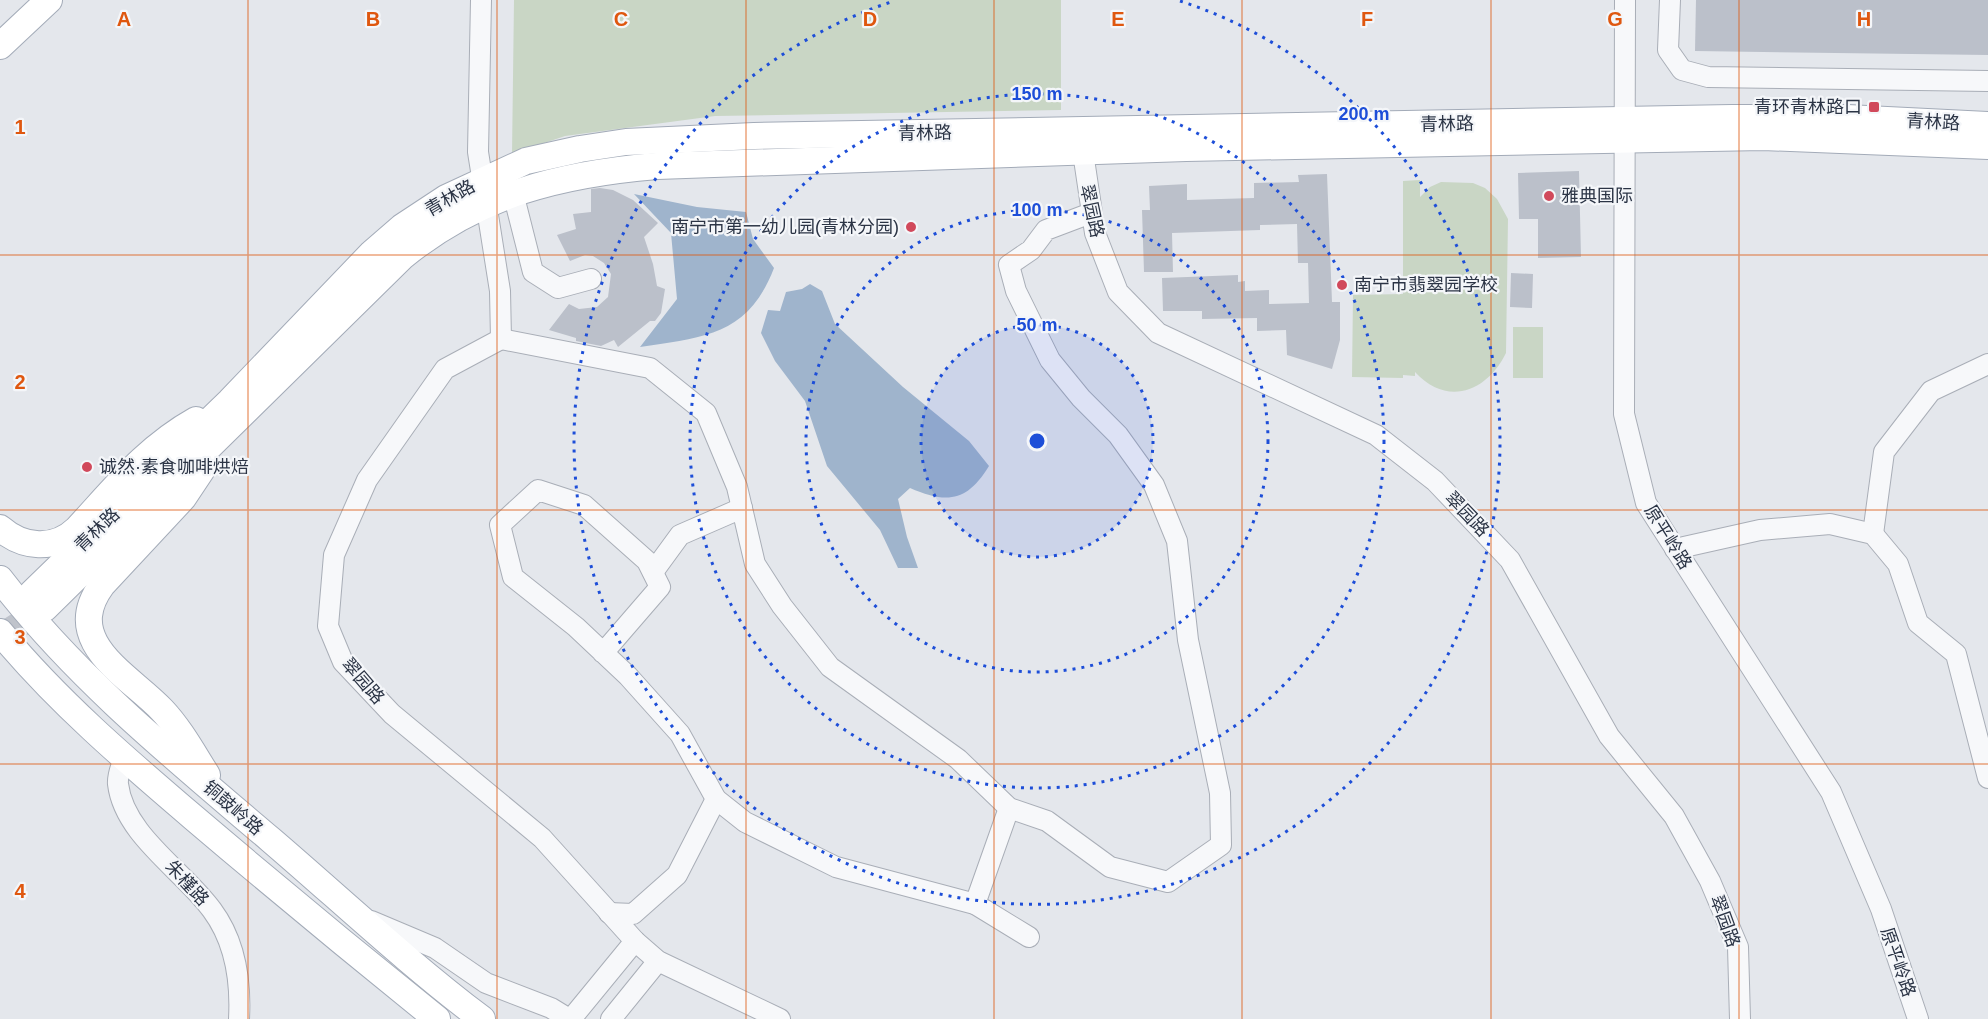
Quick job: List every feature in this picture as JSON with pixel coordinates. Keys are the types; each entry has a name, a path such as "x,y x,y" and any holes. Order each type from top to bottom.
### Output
{"main road":[{"path":"0,31 33,0"},
{"path":"0,46 49,0"},
{"name":"青林路","path":"484,192 526,161 626,142 753,136 1081,141 1623,130 1791,117 1988,125"},
{"name":"青林路","path":"1623,130 1988,146"},
{"name":"青林路","path":"38,601 230,413 380,247 402,227 446,198 484,192 513,193 573,176 657,166 1081,141"},
{"path":"0,528 26,543 44,545 63,540 167,436 230,413"},
{"path":"224,800 174,724 102,656 89,624 95,594 183,498 230,413"},
{"name":"铜鼓岭路","path":"0,579 43,632 98,688 224,800 482,1019"},
{"name":"铜鼓岭路","path":"0,632 80,716 124,757 305,912 437,1019"}],"street":[{"path":"481,0 478,152 500,291 501,339 650,368 706,413 737,487 755,564 782,606 830,668 958,759 1009,808 1047,821 1110,867 1168,882 1221,845 1220,793 1188,640 1177,541 1148,477 1118,435 1082,398 1050,360 1016,291 1009,265 1031,250 1046,230 1091,213"},
{"name":"原平岭路","path":"1625,0 1624,414 1646,503 1831,792 1881,909 1918,1019"},
{"path":"1670,0 1668,50 1682,70 1708,77 1988,81"},
{"name":"翠园路","path":"1081,141 1095,233 1118,292 1158,333 1376,435 1435,481 1510,560 1609,736 1674,816 1710,881 1738,947 1740,1019"},
{"path":"513,193 533,272 558,288 591,279"},
{"name":"翠园路","path":"501,339 445,369 367,480 334,555 328,626 343,662 392,714 542,838 635,941 658,961 780,1019"},
{"path":"1873,534 1884,452 1931,391 1988,364"},
{"path":"603,653 660,587 647,561 584,505 538,490 500,525 513,577 576,627 680,734 716,799 745,822 836,867 975,904 1029,937"},
{"path":"653,572 680,535 742,508"},
{"path":"1675,549 1760,530 1830,524 1873,534 1898,564 1918,623 1956,654 1988,778"},
{"name":"朱槿路","path":"124,757 118,781 122,801 134,823 213,910 230,946 241,989 239,1019"},
{"path":"609,913 633,914 676,875 716,799"},
{"path":"975,904 1009,808"},
{"path":"360,916 435,948 486,983 551,1008 570,1019 635,941"},
{"path":"611,1019 658,961"}],"green space":[{"path":"514,0 1061,0 1061,110 715,116 565,136 512,154"},
{"path":"1420,180 1420,197 1430,187 1441,182 1473,183 1485,188 1497,199 1508,219 1506,353 1488,377 1465,390 1453,392 1440,389 1427,383 1415,372 1415,376 1403,375 1403,378 1352,377 1353,295 1403,294 1403,181"},
{"path":"1513,327 1543,327 1543,378 1513,378"}],"water":[{"path":"634,194 697,207 746,212 753,239 774,268 763,291 751,308 737,320 704,336 640,347 677,299 671,233"},
{"path":"810,284 822,291 835,324 903,387 969,441 989,466 973,487 955,497 935,496 910,488 898,499 907,537 918,568 898,568 880,530 827,466 805,401 775,361 761,333 768,310 780,311 786,292 802,289"}],"building":[{"path":"1696,0 1988,0 1988,55 1695,51"},
{"name":"雅典国际","path":"1579,171 1581,257 1538,258 1538,219 1519,219 1518,173"},
{"path":"1327,174 1332,302 1340,302 1340,340 1332,369 1287,355 1286,330 1257,331 1257,318 1202,319 1202,311 1163,311 1162,278 1238,275 1238,282 1245,281 1245,291 1269,290 1269,304 1309,303 1308,263 1298,263 1297,224 1260,225 1260,230 1172,233 1173,272 1144,272 1142,210 1150,210 1149,186 1187,184 1187,200 1254,198 1254,183 1299,182 1298,175"},
{"path":"591,189 613,190 633,200 658,223 644,237 657,286 665,289 661,313 655,321 650,321 618,347 614,340 601,346 576,341 576,338 549,330 569,304 579,309 597,307 608,297 611,274 604,263 593,256 585,255 570,261 557,235 576,229 573,214 591,212"},
{"path":"1511,273 1533,274 1532,308 1510,307"}],"tunnel":[{"path":"0,637 45,608"}],"place":[{"name":"青环青林路口","path":"1874,107"},
{"name":"雅典国际","path":"1549,196"},
{"name":"南宁市第一幼儿园(青林分园)","path":"911,227"},
{"name":"南宁市翡翠园学校","path":"1342,285"},
{"name":"诚然·素食咖啡烘焙","path":"87,467"}]}
